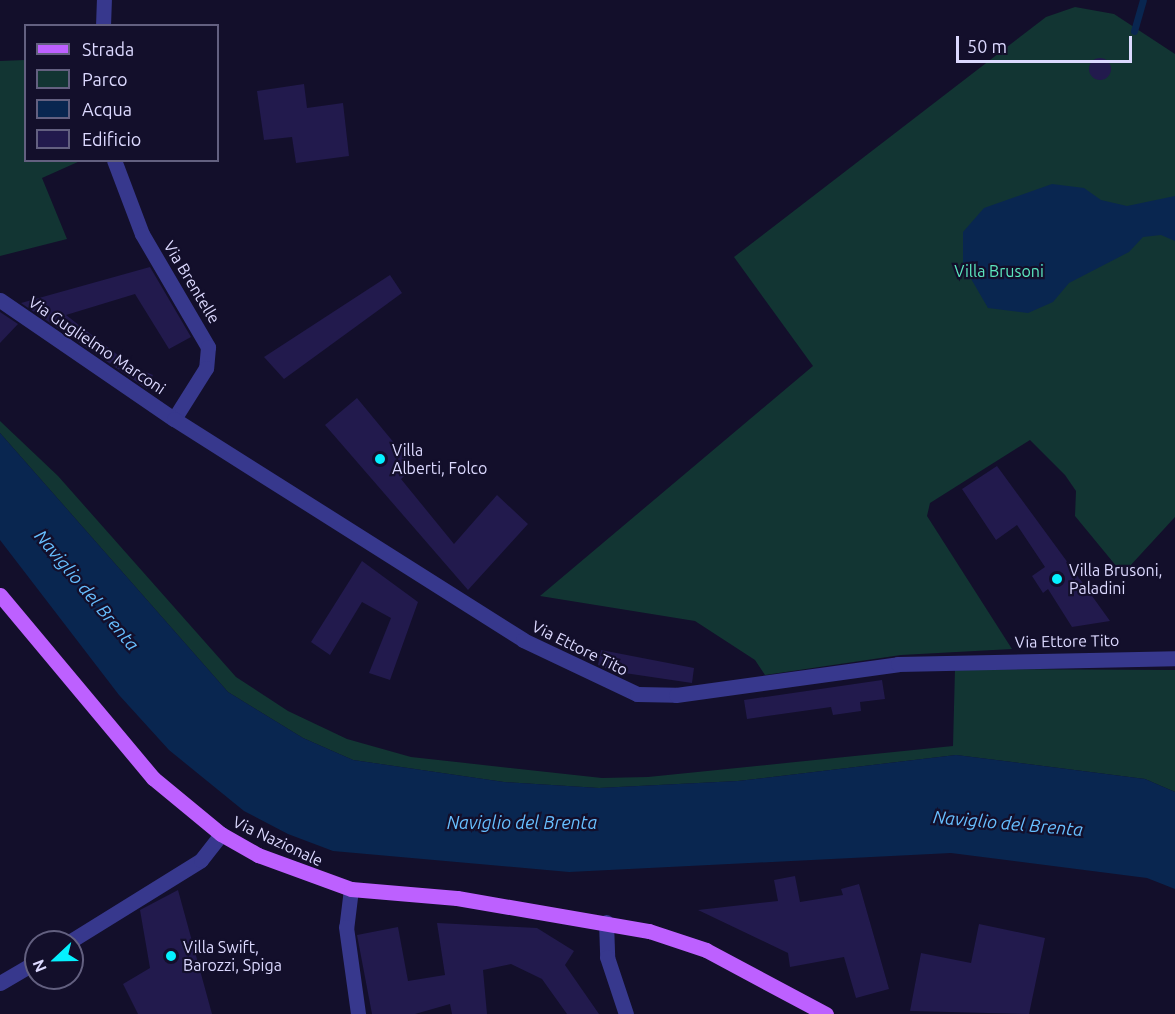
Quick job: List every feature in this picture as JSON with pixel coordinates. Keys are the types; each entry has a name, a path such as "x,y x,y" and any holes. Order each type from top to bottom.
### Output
{"main road":[{"name":"Via Nazionale","path":"0,595 109,732 170,794 220,834 308,877 351,889 456,898 606,922 706,950 826,1014"}],"street":[{"path":"103,24 104,0"},
{"name":"Via Brentelle","path":"115,162 142,234 208,347 206,368 174,419"},
{"name":"Via Guglielmo Marconi","path":"0,300 174,419"},
{"name":"Via Ettore Tito","path":"174,419 523,640 637,694 676,695 898,664 1175,658"},
{"path":"84,933 201,860 220,834"},
{"path":"351,889 346,927 358,1014"},
{"path":"606,922 607,957 627,1014"},
{"path":"0,983 24,969"}],"green space":[{"name":"Villa Brusoni","path":"1075,7 1114,14 1175,54 1175,517 1129,567 1117,567 1075,516 1076,491 1065,475 1030,440 930,503 927,516 1012,649 901,655 765,675 755,660 695,621 540,596 813,366 734,257 1046,17"},
{"path":"24,60 24,162 78,162 42,178 67,239 0,256 0,61"},
{"path":"0,421 58,476 236,677 288,711 347,739 411,757 602,778 648,777 953,746 955,669 1175,670 1175,792 1145,779 956,755 738,781 599,788 504,782 353,760 303,738 228,692 0,433"}],"water":[{"path":"1052,184 1084,188 1101,200 1127,206 1175,196 1175,241 1161,235 1143,237 1129,252 1069,283 1053,302 1028,313 988,308 963,265 963,232 984,208"},
{"name":"Naviglio del Brenta","path":"0,433 228,692 303,738 353,760 504,782 599,788 738,781 956,755 1145,779 1175,792 1175,889 1147,878 951,853 569,872 333,851 288,834 244,811 169,750 119,695 0,540"}],"building":[{"path":"1100,58 1108,61 1111,69 1108,77 1100,80 1092,77 1089,69 1092,61"},
{"path":"304,84 307,108 343,103 349,156 296,163 292,137 264,140 257,91"},
{"path":"150,267 191,337 169,349 135,294 66,315 132,366 153,375 147,389 21,303"},
{"path":"390,275 402,293 284,379 264,357"},
{"path":"0,312 18,324 0,343"},
{"path":"357,398 414,467 401,479 454,544 497,495 528,524 468,590 325,425"},
{"path":"997,466 1110,621 1072,627 1048,589 1043,593 1032,576 1045,567 1017,525 996,540 962,489"},
{"path":"362,561 418,602 390,680 369,673 391,618 362,602 330,655 311,642"},
{"path":"601,650 694,668 692,683 611,671 598,665"},
{"path":"882,680 885,699 860,702 861,711 833,715 831,707 747,719 744,700"},
{"path":"795,876 800,902 843,895 841,889 859,884 889,989 856,998 844,957 790,967 788,953 698,910 778,901 774,880"},
{"path":"178,890 212,1014 138,1014 123,984 150,968 140,910"},
{"path":"437,923 537,928 574,951 565,965 599,1014 567,1014 542,979 511,964 483,970 487,1014 452,1014 450,1004 415,1014 372,1014 357,935 398,927 408,981 445,975"},
{"path":"979,924 1045,938 1029,1014 910,1011 921,953 971,963"}],"waterway":[{"path":"1134,31 1143,0"}],"place":[{"name":"Villa Alberti, Folco","path":"380,459"},
{"name":"Villa Brusoni, Paladini","path":"1057,579"},
{"name":"Villa Swift, Barozzi, Spiga","path":"171,956"}]}
